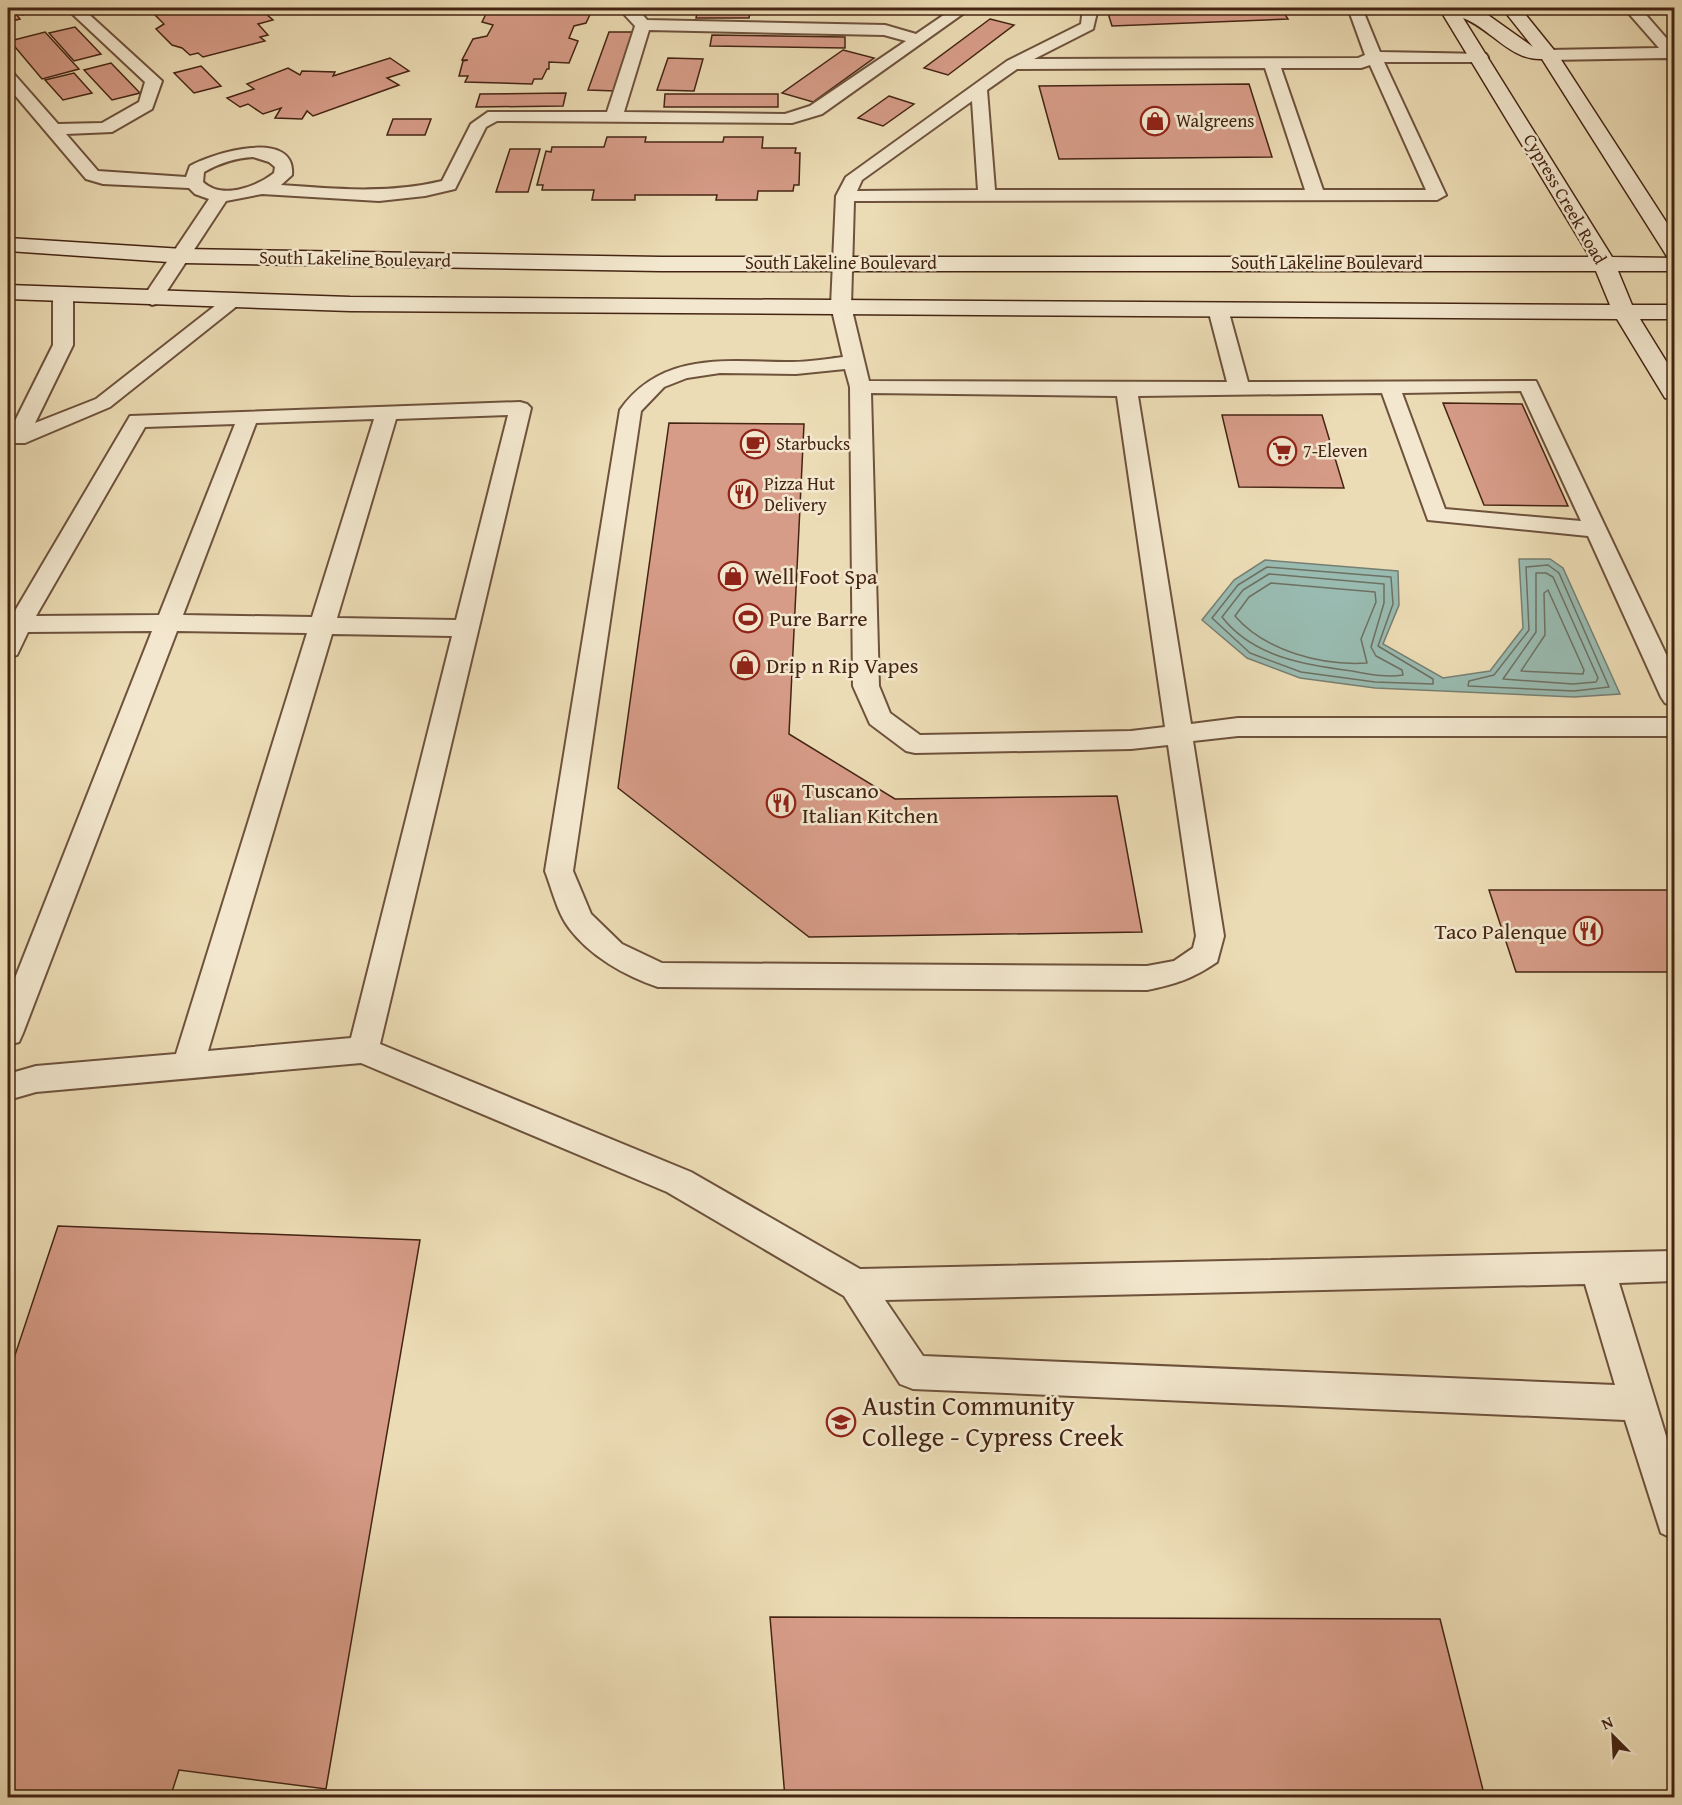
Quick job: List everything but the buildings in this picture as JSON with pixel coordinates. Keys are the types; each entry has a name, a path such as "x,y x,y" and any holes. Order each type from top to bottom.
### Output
{"main road":[{"path":"1450,8 1482,19 1523,50 1549,55"},
{"name":"Cypress Creek Road","path":"1450,8 1604,263 1624,312 1674,393"},
{"path":"1511,8 1549,55 1674,250"},
{"name":"South Lakeline Boulevard","path":"8,245 183,256 661,264 844,262 1674,264"},
{"name":"South Lakeline Boulevard","path":"8,292 232,302 1674,312"}],"lane":[{"path":"54,129 106,128 146,105 154,81 74,8"},
{"path":"630,8 630,12 643,25 885,30 917,39"},
{"path":"264,189 284,175 284,165 279,159 260,153 229,155 207,162 196,170 194,183 197,188 221,195 243,194 264,189 374,198 415,195 449,185 479,124 494,116 786,119 816,110 963,8"},
{"path":"1090,8 1088,26 1013,64 873,162 855,177 845,196 841,306 857,374 866,686 879,718 915,744 1131,740 1238,727 1674,727"},
{"path":"845,196 1437,195 1374,57 1355,8"},
{"path":"1632,8 1674,54"},
{"path":"614,116 643,25"},
{"path":"1549,55 1674,54"},
{"path":"1013,64 1361,63 1374,57 1480,57"},
{"path":"1272,64 1316,196"},
{"path":"8,77 92,175 103,179 194,183"},
{"path":"979,88 987,197"},
{"path":"152,299 183,256 221,195"},
{"path":"12,446 63,345 63,295"},
{"path":"12,446 104,403 232,302"},
{"path":"1218,309 1239,388"},
{"path":"1127,390 1210,936 1207,954 1181,971 1147,978 658,975 612,952 579,920 559,871 631,410 657,383 683,372 720,367 796,368 857,374 1127,390 1529,385 1674,697"},
{"path":"1390,387 1436,515 1597,530"},
{"path":"8,649 13,624 138,421 520,408 363,1050"},
{"path":"188,1065 387,413"},
{"path":"8,1033 248,417"},
{"path":"13,624 168,623 466,628"},
{"path":"8,1087 36,1079 363,1050 679,1182 856,1285 914,1372 1638,1403"},
{"path":"856,1285 1674,1266"},
{"path":"1597,1268 1674,1520"}],"water":[{"path":"1519,559 1550,559 1563,568 1620,694 1574,697 1375,688 1300,678 1247,658 1202,620 1234,580 1265,560 1398,571 1399,605 1383,644 1443,678 1490,671 1523,628"}],"place":[{"name":"Walgreens","path":"1155,121"},
{"name":"Starbucks","path":"755,444"},
{"name":"7-Eleven","path":"1282,451"},
{"name":"Pizza Hut Delivery","path":"743,494"},
{"name":"Well Foot Spa","path":"733,576"},
{"name":"Pure Barre","path":"748,618"},
{"name":"Drip n Rip Vapes","path":"745,665"},
{"name":"Tuscano Italian Kitchen","path":"781,803"},
{"name":"Taco Palenque","path":"1588,931"},
{"name":"Austin Community College - Cypress Creek","path":"841,1422"}]}
